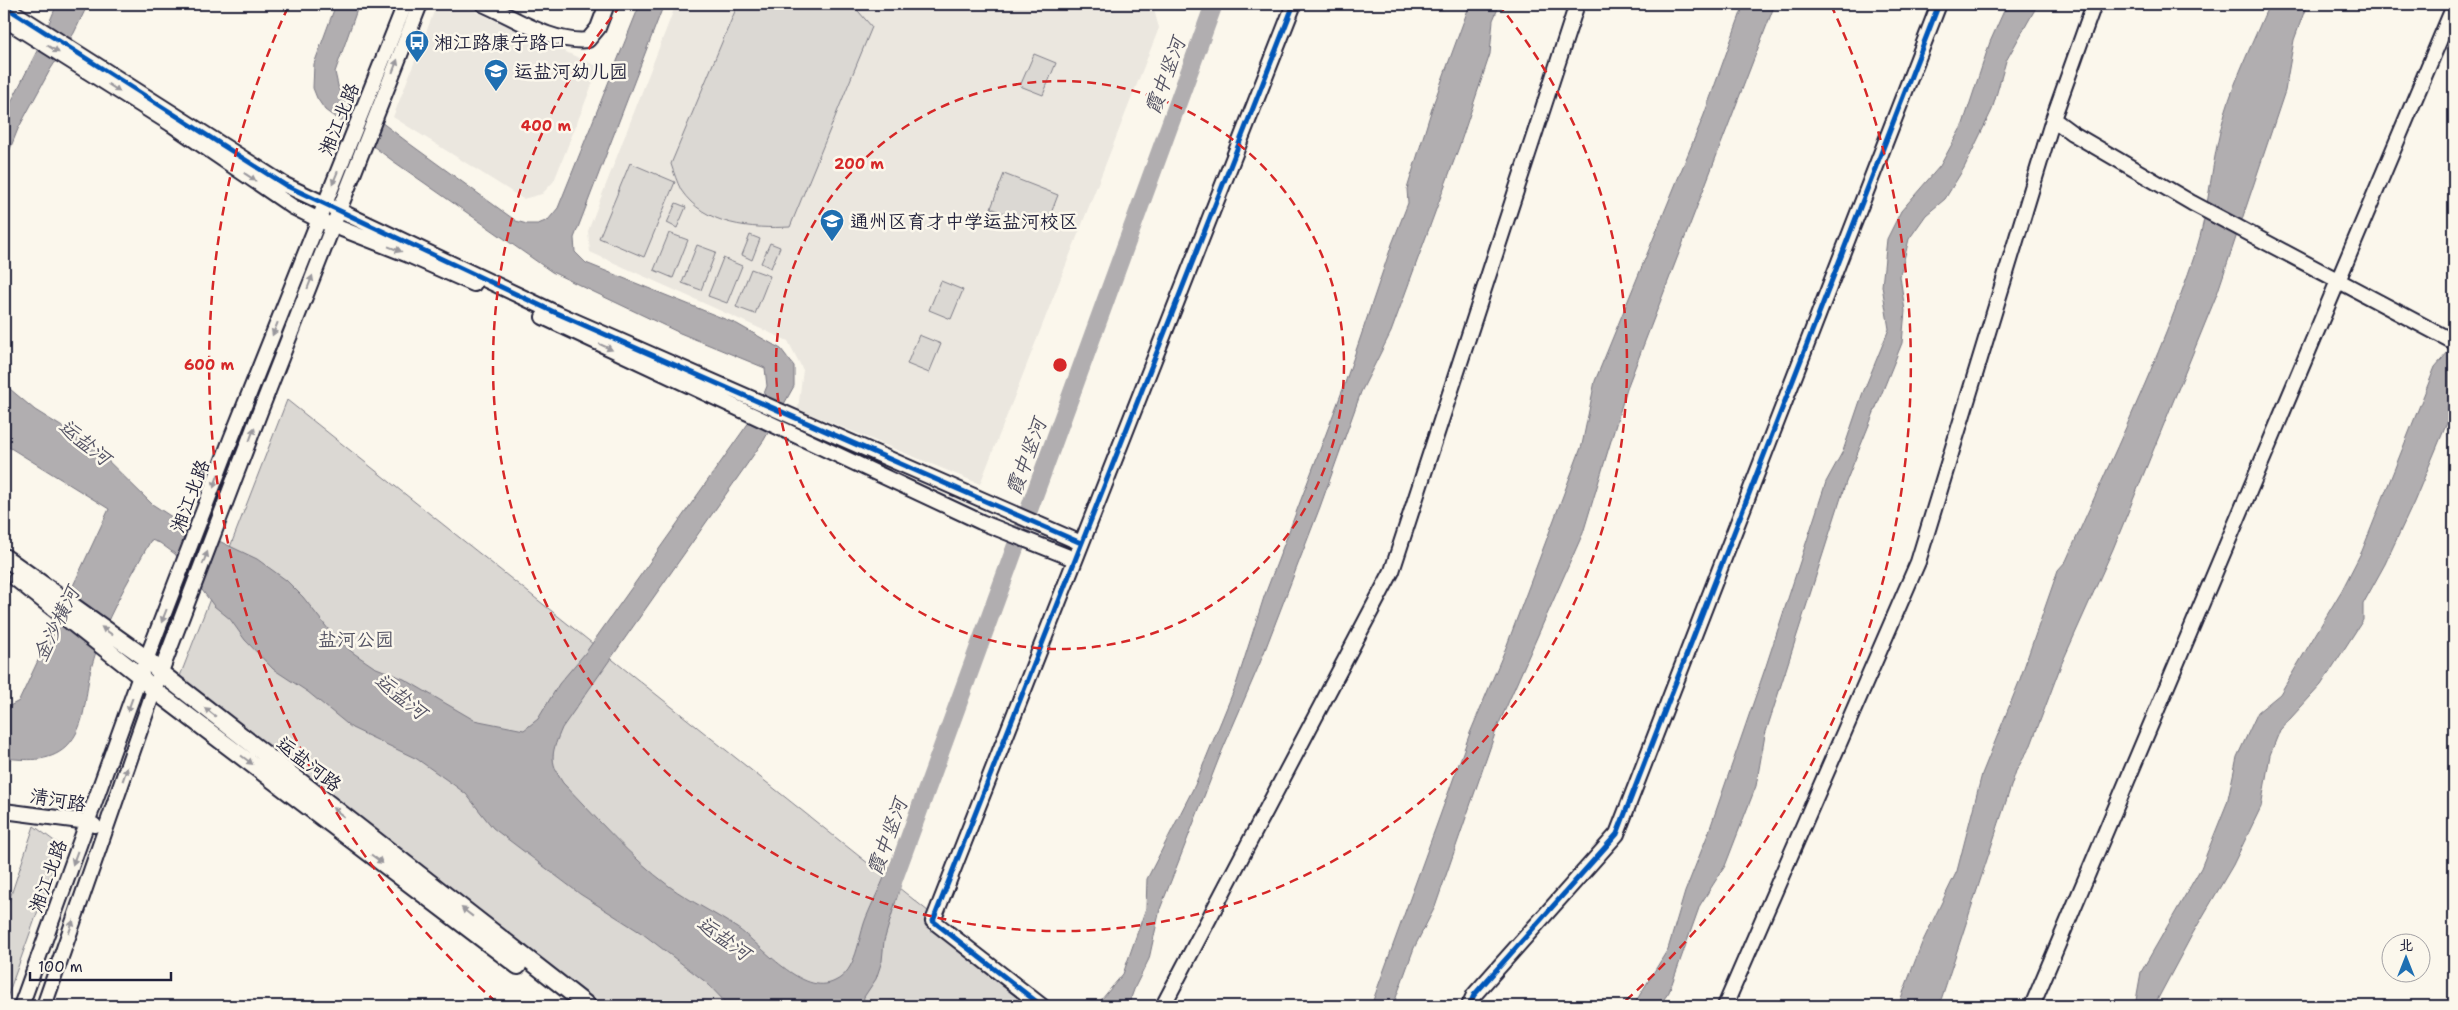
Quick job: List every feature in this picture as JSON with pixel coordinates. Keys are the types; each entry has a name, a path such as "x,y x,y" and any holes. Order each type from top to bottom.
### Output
{"main road":[{"name":"运盐河路","path":"4,556 147,660 161,673 588,1006"},
{"name":"运盐河路","path":"4,568 140,676 154,690 571,1006"}],"street":[{"name":"湘江北路","path":"21,1006 140,676 405,4"},
{"name":"湘江北路","path":"44,1006 154,690 338,210 420,4"},
{"path":"484,4 555,36 574,41 588,40 598,28 607,4"},
{"path":"1042,1006 933,921 1294,4"},
{"path":"1163,1006 1392,571 1578,4"},
{"path":"1470,1006 1474,995 1617,834 1939,4"},
{"path":"1725,1006 1918,562 2053,119 2094,4"},
{"path":"4,6 35,32 285,185 554,312 1081,542"},
{"path":"2032,1006 2454,6"},
{"path":"4,19 35,32"},
{"path":"75,57 293,207 319,220 406,254 494,294 980,522 1074,559"},
{"path":"2053,119 2072,133 2192,203 2454,342"},
{"name":"清河路","path":"4,811 88,822 105,830"}],"shaded area":[{"name":"运盐河幼儿园","path":"437,4 459,4 599,67 554,181 542,194 523,199 393,117"},
{"name":"通州区育才中学运盐河校区","path":"676,4 1147,4 1153,6 1159,28 980,484 798,409 803,370 788,341 590,252 588,231"}],"green space":[{"path":"738,4 852,4 872,27 790,227 745,226 716,218 691,202 681,190 671,164"},
{"path":"1034,54 1056,63 1043,95 1020,86"},
{"path":"630,163 675,182 644,257 599,238"},
{"path":"1004,174 1058,195 1045,229 991,208"},
{"path":"676,203 686,207 677,228 667,223"},
{"path":"669,233 688,240 673,278 654,270"},
{"path":"750,235 760,239 752,260 742,255"},
{"path":"770,243 780,247 771,268 761,263"},
{"path":"697,245 716,252 701,290 682,283"},
{"path":"723,258 742,266 727,303 708,296"},
{"path":"751,269 770,276 755,314 736,307"},
{"path":"941,281 963,290 951,319 929,310"},
{"path":"919,335 941,344 929,373 907,364"},
{"name":"盐河公园","path":"287,400 1047,1006 602,1006 177,684"},
{"path":"34,826 61,846 4,1006 4,916"}],"water":[{"path":"57,4 88,4 74,33 50,70 18,129 4,164 4,116 39,47"},
{"path":"336,4 359,4 335,72 339,90 516,221 538,224 548,220 558,208 640,4 664,4 574,238 575,252 586,263 737,324 781,349 794,366 794,386 764,440 562,728 554,750 553,762 563,783 614,837 655,875 677,892 737,928 796,976 810,982 823,984 835,981 848,970 856,953 866,918 886,873 902,880 884,941 882,961 876,979 864,997 863,1006 731,1006 727,1004 707,983 643,934 580,894 493,828 466,794 454,785 417,759 352,728 308,692 273,669 245,640 230,619 214,606 175,554 160,543 151,540 103,632 89,676 82,719 73,739 66,747 52,756 28,760 4,758 4,709 19,701 109,509 4,444 4,384 35,410 93,446 152,504 181,523 257,559 286,580 303,597 332,634 352,652 374,667 404,679 474,720 524,730 538,719 559,684 586,652 757,411 767,386 765,368 680,333 552,272 393,161 325,110 313,88 314,64"},
{"path":"1470,4 1500,4 1493,20 1490,54 1459,147 1391,332 1361,392 1320,507 1260,663 1219,758 1160,909 1149,959 1128,1006 1096,1006 1123,974 1146,908 1147,879 1195,785 1236,685 1264,597 1343,389 1392,244 1408,203 1407,189 1434,102"},
{"path":"1744,4 1775,4 1627,388 1583,533 1497,728 1435,907 1414,948 1393,1006 1371,1006 1470,733 1507,645 1582,445 1595,381 1704,115"},
{"path":"2007,4 2038,4 2006,61 1992,110 1964,168 1945,199 1926,215 1909,239 1900,276 1905,311 1902,343 1846,482 1765,735 1756,786 1725,866 1700,905 1669,992 1659,1006 1633,1006 1668,949 1685,892 1708,834 1766,666 1826,482 1843,451 1862,395 1889,329 1882,286 1887,239 1901,211 1940,166 1963,124 1990,42"},
{"path":"2269,4 2307,4 2294,40 2285,91 2217,294 2113,549 2061,665 2031,745 2016,771 1939,1006 1898,1006 1922,943 1957,871 1982,774 2019,682 2058,570 2066,561 2117,447 2151,370 2181,293 2200,237 2220,130 2229,99"},
{"path":"2454,345 2454,406 2414,502 2385,564 2363,604 2363,620 2321,685 2280,730 2270,755 2261,807 2233,865 2193,933 2154,1006 2135,1006 2141,972 2201,868 2227,803 2237,757 2258,712 2280,694 2342,590 2362,551 2435,367"}],"waterway":[{"name":"霞中竖河","path":"887,898 1214,4"}],"cycle path":[{"path":"1042,1006 933,921 1294,4"},
{"path":"1469,1006 1474,995 1617,834 1939,4"},
{"path":"4,6 285,185 554,312 1081,543"}],"place":[{"name":"湘江路康宁路口","path":"417,63"},
{"name":"运盐河幼儿园","path":"496,92"},
{"name":"通州区育才中学运盐河校区","path":"832,242"}],"water label":[{"name":"运盐河","path":"85,442"},
{"name":"金沙横河","path":"56,624"},
{"name":"运盐河","path":"401,696"},
{"name":"运盐河","path":"724,938"}]}
